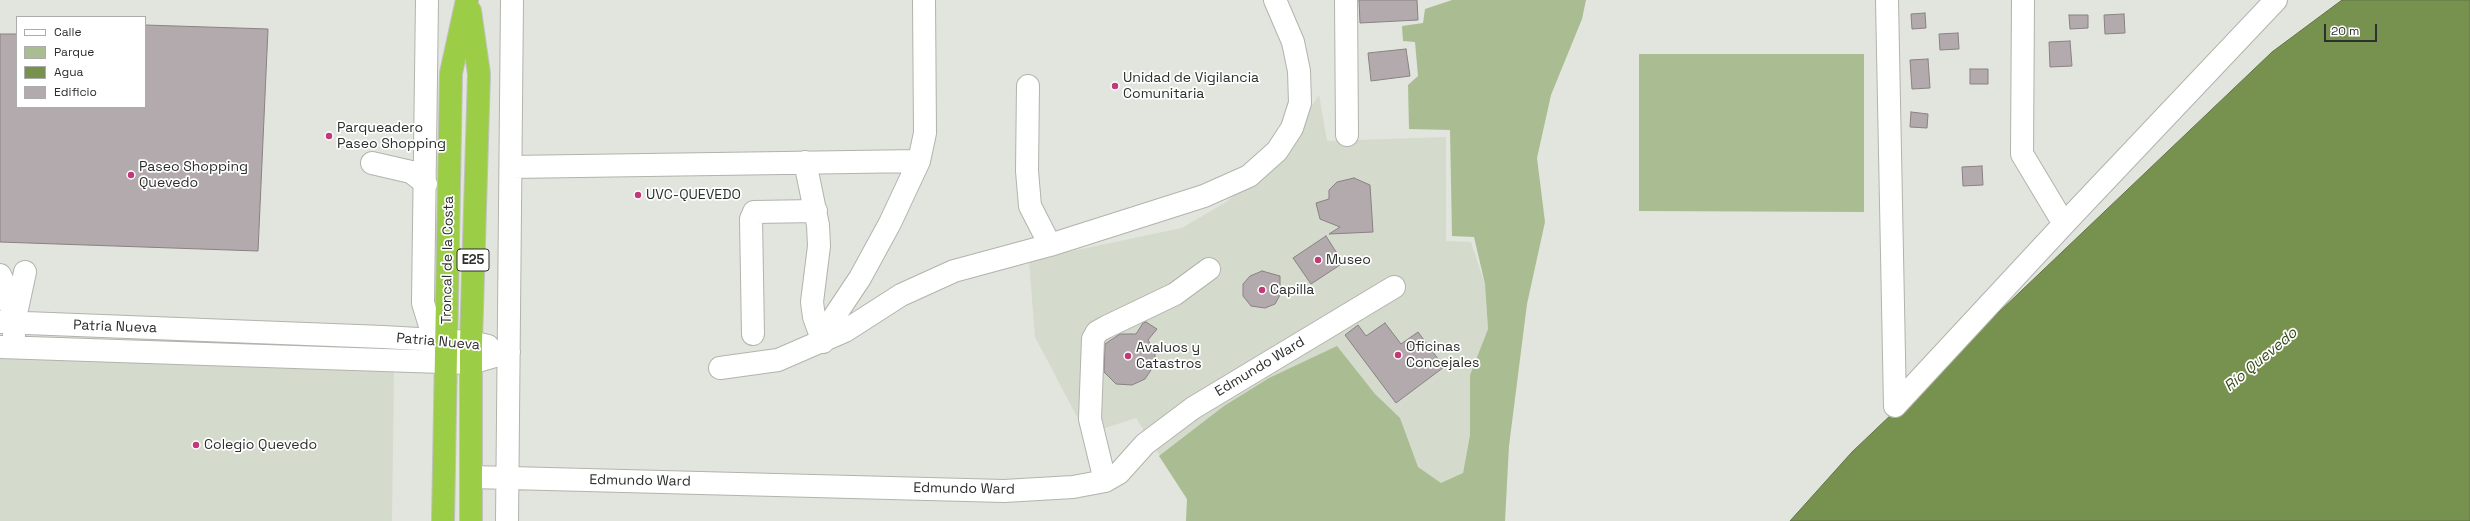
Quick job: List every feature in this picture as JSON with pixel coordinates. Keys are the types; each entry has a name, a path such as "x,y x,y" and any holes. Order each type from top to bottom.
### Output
{"highway":[{"name":"Troncal de la Costa","path":"443,521 451,73 468,0"},
{"name":"Troncal de la Costa","path":"468,0 479,74 471,342 471,521"}],"street":[{"path":"427,0 426,184 423,303 430,326 446,340"},
{"path":"507,521 512,0"},
{"path":"823,342 834,317 860,278 890,223 919,161 925,134 924,0"},
{"path":"720,368 778,360 823,342 845,331 901,295 954,271 1050,245 1204,196 1250,176 1277,151 1292,128 1300,103 1299,71 1293,42 1275,0"},
{"path":"1346,0 1347,135"},
{"path":"1887,0 1895,406 2064,224 2276,0"},
{"path":"2023,0 2022,154 2064,224"},
{"path":"1028,86 1027,170 1030,206 1050,245"},
{"path":"426,145 408,159 372,163 411,172 426,184"},
{"path":"511,167 919,161"},
{"path":"805,162 816,211 819,246 812,302 814,317 823,342"},
{"path":"753,334 751,219 754,212 816,211"},
{"path":"1105,481 1090,419 1093,339 1097,332 1175,294 1210,269"},
{"path":"7,322 25,272"},
{"path":"0,275 7,290 7,348"},
{"name":"Edmundo Ward","path":"472,477 1004,491 1073,488 1105,481 1119,473 1145,444 1193,408 1394,287"},
{"name":"Patria Nueva","path":"7,322 446,340 471,342 509,352"},
{"name":"Patria Nueva","path":"7,348 447,363 471,363 509,352"}],"shaded area":[{"path":"1319,95 1327,141 1446,137 1446,241 1471,242 1485,284 1488,329 1470,375 1470,435 1463,473 1436,501 1187,499 1136,418 1086,434 1035,337 1029,260 1182,228 1226,202 1266,166 1291,136"},
{"name":"Colegio Quevedo","path":"0,357 394,369 392,521 0,521"}],"green space":[{"path":"1452,0 1586,0 1582,19 1551,95 1537,158 1545,222 1527,304 1509,446 1505,521 1186,521 1187,499 1159,456 1224,406 1269,378 1337,346 1375,394 1400,418 1418,467 1441,483 1463,473 1470,435 1470,375 1488,329 1485,284 1474,237 1452,236 1450,130 1409,129 1408,85 1418,76 1415,42 1403,41 1402,26 1423,23 1425,9"},
{"path":"1639,54 1864,54 1864,212 1639,211"}],"water":[{"name":"Río Quevedo","path":"2342,0 2470,0 2470,521 1790,521 1852,452 2272,52"}],"building":[{"path":"1359,0 1417,0 1418,20 1360,23"},
{"path":"1925,13 1926,28 1912,29 1911,14"},
{"path":"2124,14 2125,33 2105,34 2104,15"},
{"path":"2069,15 2088,15 2088,28 2070,29"},
{"name":"Paseo Shopping Quevedo","path":"146,25 268,29 258,251 0,242 0,34 16,34 16,108 146,108"},
{"path":"1958,33 1959,49 1940,50 1939,34"},
{"path":"2070,41 2072,66 2050,67 2049,42"},
{"path":"1406,49 1410,76 1371,81 1368,53"},
{"path":"1928,59 1930,88 1912,89 1910,60"},
{"path":"1970,69 1988,69 1988,84 1970,84"},
{"path":"1911,112 1928,114 1927,128 1910,127"},
{"path":"1982,166 1983,185 1963,186 1962,167"},
{"path":"1354,178 1370,185 1373,232 1329,234 1340,227 1320,219 1316,203 1329,199 1329,190 1337,182"},
{"name":"Museo","path":"1326,236 1343,263 1311,284 1293,258"},
{"name":"Capilla","path":"1262,271 1280,276 1280,295 1275,304 1265,308 1251,306 1243,296 1243,284 1250,276"},
{"name":"Avaluos y Catastros","path":"1146,322 1157,329 1148,340 1155,352 1155,364 1145,379 1132,385 1116,384 1104,372 1105,344 1120,334 1136,334 1143,323"},
{"name":"Oficinas Concejales","path":"1385,323 1401,344 1418,332 1444,367 1396,403 1345,335 1358,325 1366,336"}],"place":[{"name":"Unidad de Vigilancia Comunitaria","path":"1115,86"},
{"name":"Parqueadero Paseo Shopping","path":"329,136"},
{"name":"Paseo Shopping Quevedo","path":"131,175"},
{"name":"UVC-QUEVEDO","path":"638,195"},
{"name":"Museo","path":"1318,260"},
{"name":"Capilla","path":"1262,290"},
{"name":"Oficinas Concejales","path":"1398,355"},
{"name":"Avaluos y Catastros","path":"1128,356"},
{"name":"Colegio Quevedo","path":"196,445"}]}
